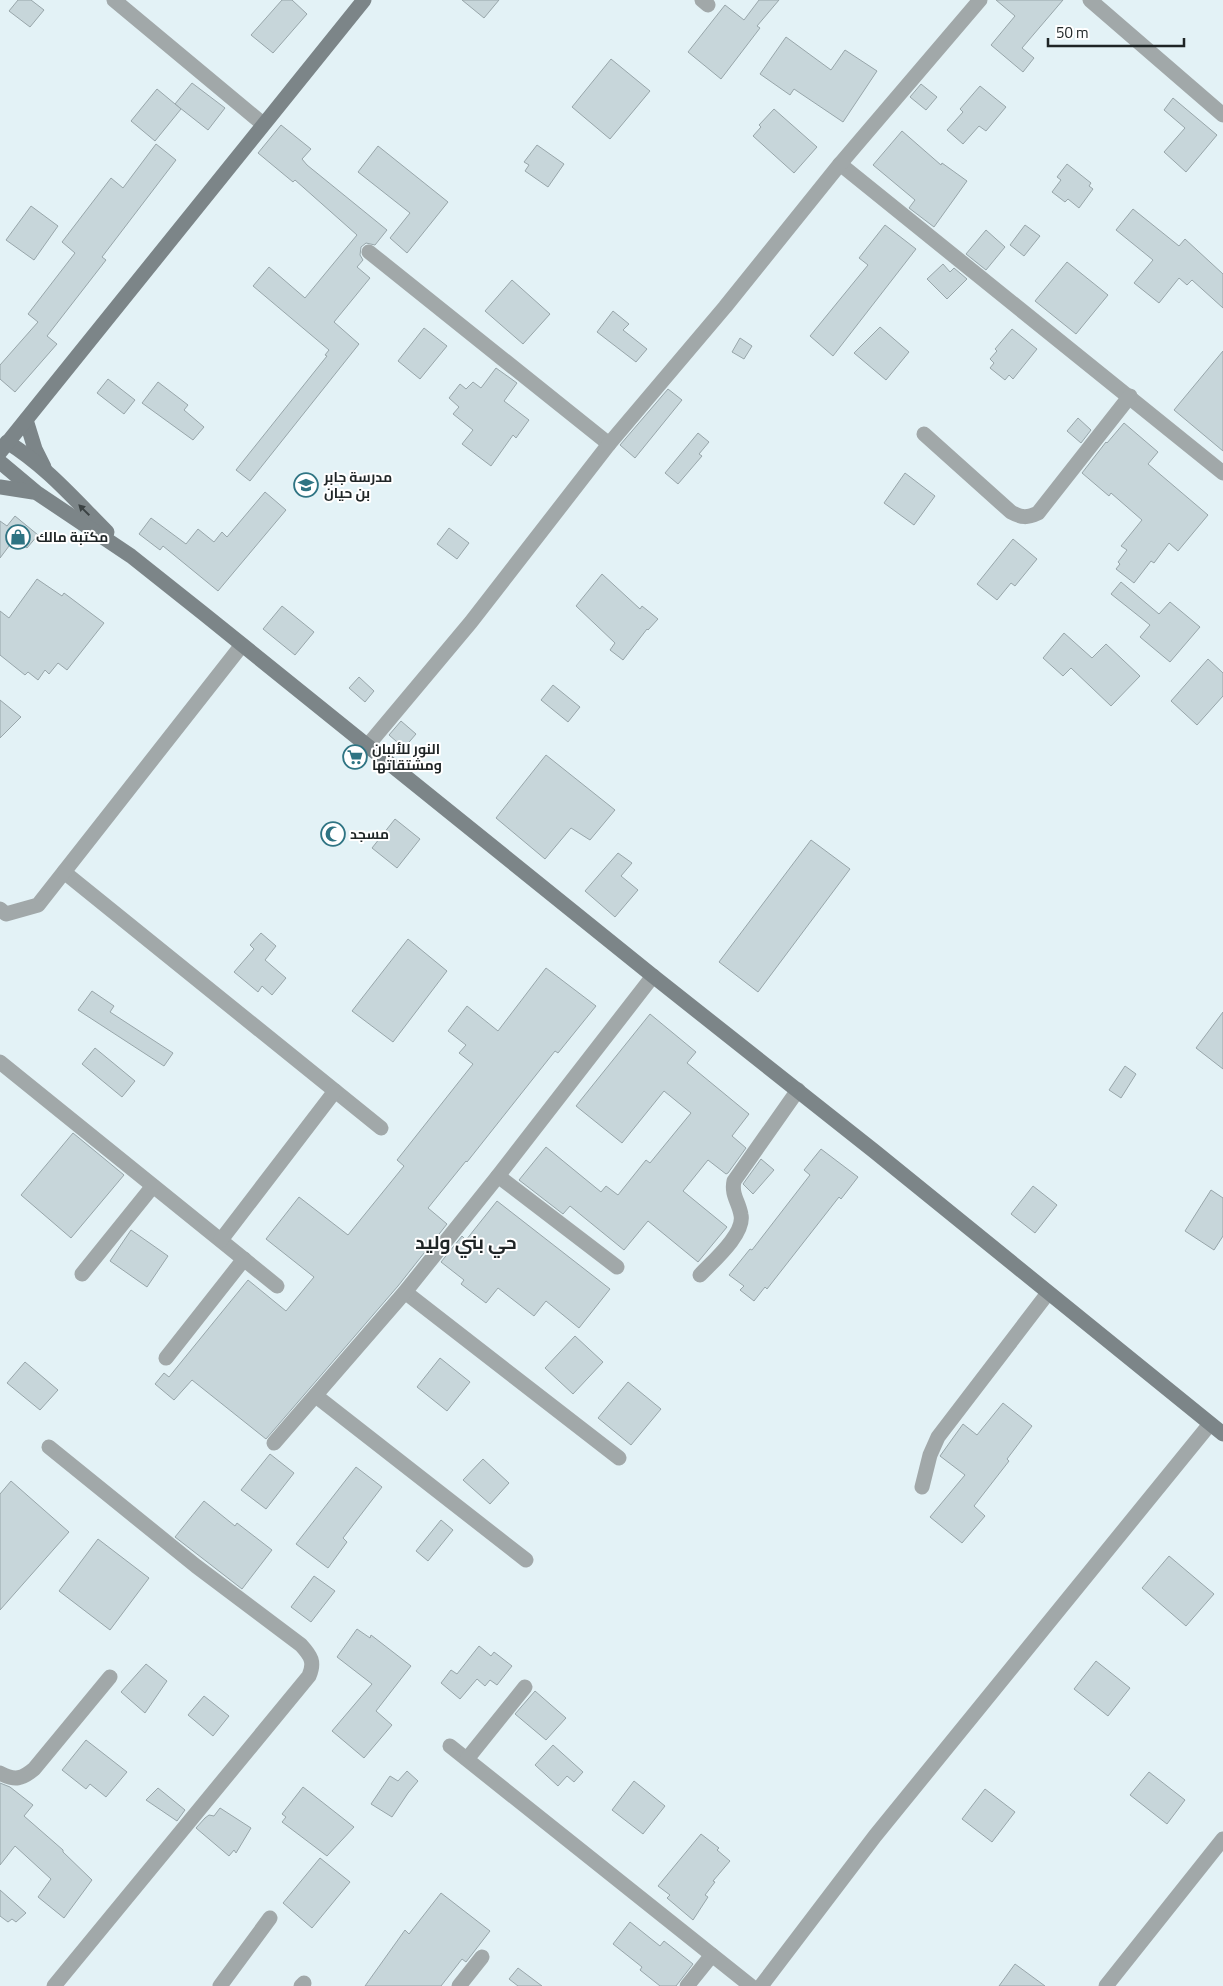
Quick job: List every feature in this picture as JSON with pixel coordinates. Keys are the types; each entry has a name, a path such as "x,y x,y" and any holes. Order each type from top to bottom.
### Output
{"main road":[{"path":"131,556 49,475 19,450 2,445 26,420 364,0"},
{"path":"26,420 35,448 49,475"},
{"path":"0,462 37,493 131,556 368,745 652,976 798,1090 1223,1434"},
{"path":"0,487 37,493"}],"street":[{"path":"114,0 263,124"},
{"path":"368,745 471,622 609,444 724,307 840,164 980,0"},
{"path":"1090,0 1223,115"},
{"path":"840,164 1130,396 1223,473"},
{"path":"370,252 609,444"},
{"path":"924,434 1011,512 1020,517 1028,518 1038,513 1130,396"},
{"path":"0,909 6,914 38,905 242,645"},
{"path":"64,872 381,1128"},
{"path":"274,1443 404,1292 498,1176 652,976"},
{"path":"0,1062 277,1286"},
{"path":"700,1275 734,1239 739,1229 742,1217 732,1189 734,1182 798,1090"},
{"path":"221,1240 335,1091"},
{"path":"498,1176 617,1266"},
{"path":"82,1274 153,1186"},
{"path":"166,1358 244,1259"},
{"path":"404,1292 618,1458"},
{"path":"922,1487 930,1455 938,1437 1048,1293"},
{"path":"316,1396 526,1560"},
{"path":"760,1986 875,1836 1210,1424"},
{"path":"49,1447 196,1566 300,1645 311,1656 313,1666 309,1676 54,1986"},
{"path":"0,1772 12,1778 24,1777 34,1768 110,1677"},
{"path":"467,1759 525,1687"},
{"path":"450,1746 751,1986"},
{"path":"1106,1986 1223,1839"},
{"path":"220,1986 270,1918"},
{"path":"687,1986 712,1955"},
{"path":"459,1986 482,1957"}],"building":[{"path":"18,0 31,0 44,10 30,27 9,11"},
{"path":"282,0 292,0 307,14 273,53 251,35"},
{"path":"462,0 499,0 484,18"},
{"path":"759,0 779,0 757,26 760,28 721,79 688,52 725,5 744,20"},
{"path":"996,0 1063,0 1022,48 1034,58 1023,72 991,45 1015,16"},
{"path":"786,37 831,70 845,50 877,71 843,122 794,89 790,95 760,74"},
{"path":"611,59 650,91 610,139 572,107"},
{"path":"192,83 225,108 208,130 175,104"},
{"path":"921,84 937,97 926,110 910,97"},
{"path":"980,86 1006,107 986,131 979,126 963,144 947,130 963,112 960,109"},
{"path":"157,89 181,109 155,141 131,121"},
{"path":"1173,98 1217,135 1186,172 1164,152 1185,128 1164,110"},
{"path":"774,109 817,147 794,173 753,136 761,127 759,125"},
{"path":"281,125 311,149 302,159 307,165 387,230 375,245 366,243 361,247 360,255 363,260 357,267 370,278 334,322 359,344 250,481 236,470 327,356 325,355 329,350 253,286 269,267 305,298 357,235 295,180 293,182 258,153"},
{"path":"902,131 941,165 942,163 967,181 934,227 909,208 915,200 873,165"},
{"path":"156,144 176,160 102,257 106,260 47,336 57,344 15,392 0,379 0,365 38,322 28,314 75,253 62,242 111,178 123,188"},
{"path":"537,145 564,164 548,187 525,171 529,165 524,162"},
{"path":"378,146 448,202 407,253 390,238 410,213 358,172"},
{"path":"1067,164 1091,183 1089,186 1093,189 1079,208 1068,199 1065,202 1052,192 1061,180 1057,177"},
{"path":"31,206 58,226 34,260 6,240"},
{"path":"1133,209 1179,246 1185,239 1223,274 1223,308 1192,280 1187,285 1179,278 1159,303 1134,283 1153,260 1116,230"},
{"path":"885,225 916,249 833,356 810,336 868,265 859,258"},
{"path":"1025,225 1040,236 1024,256 1010,245"},
{"path":"986,230 1005,247 986,270 966,254"},
{"path":"1067,262 1108,295 1076,334 1035,301"},
{"path":"943,264 950,272 954,268 967,279 947,299 927,279"},
{"path":"512,280 550,314 523,344 485,311"},
{"path":"613,311 629,324 623,330 647,349 636,362 597,332"},
{"path":"880,327 909,352 886,380 854,353"},
{"path":"424,328 447,346 420,379 398,361"},
{"path":"1012,329 1037,349 1013,379 1009,375 1005,380 990,368 994,363 990,359 997,351 995,349"},
{"path":"740,338 752,346 744,359 732,352"},
{"path":"1223,351 1223,451 1174,410"},
{"path":"496,368 517,383 504,401 529,420 516,438 513,435 491,466 462,444 473,430 453,414 459,407 449,398 460,384 466,389 473,382 481,388"},
{"path":"108,379 135,400 124,414 97,393"},
{"path":"158,382 188,405 184,410 204,427 193,440 142,403"},
{"path":"668,389 682,400 635,458 620,445"},
{"path":"1078,418 1091,430 1081,443 1067,431"},
{"path":"1124,423 1158,452 1148,464 1208,515 1178,551 1169,543 1154,563 1151,561 1134,583 1116,569 1120,564 1118,562 1127,550 1121,546 1142,520 1111,493 1109,496 1082,473 1106,442"},
{"path":"698,433 709,442 699,454 702,456 678,484 665,473"},
{"path":"905,473 935,496 914,525 884,503"},
{"path":"265,492 286,510 218,591 163,546 160,550 139,534 151,518 186,544 198,529 214,542 222,532 227,537"},
{"name":"مكتبة مالك","path":"15,516 38,535 27,548 15,538 0,558 0,521 7,526"},
{"path":"449,528 469,543 457,559 437,544"},
{"path":"1013,539 1037,559 1015,586 1011,583 997,600 977,584"},
{"path":"602,574 640,609 642,606 658,619 647,629 623,660 610,650 615,643 576,606"},
{"path":"37,579 62,596 64,593 104,623 67,670 58,663 49,674 45,670 38,680 28,672 25,675 0,655 0,611 9,618"},
{"path":"1121,582 1159,614 1170,602 1200,627 1170,662 1140,637 1150,625 1111,594"},
{"path":"282,606 314,632 295,655 263,629"},
{"path":"1064,633 1092,658 1106,644 1140,676 1111,706 1071,668 1063,676 1043,658"},
{"path":"1208,659 1223,673 1223,696 1197,725 1171,701"},
{"path":"359,677 374,691 365,702 349,688"},
{"path":"553,685 580,707 568,722 541,700"},
{"path":"0,700 21,717 0,738"},
{"path":"401,721 416,734 404,748 389,735"},
{"path":"546,755 615,810 590,840 571,828 545,859 496,818"},
{"path":"395,819 420,839 397,868 372,848"},
{"path":"811,840 850,869 758,992 719,962"},
{"path":"618,853 632,863 621,876 638,890 615,917 585,891"},
{"path":"261,933 276,946 265,960 286,978 272,995 262,986 258,992 234,972 254,949 250,945"},
{"path":"408,939 447,971 393,1042 352,1011"},
{"path":"546,968 596,1006 558,1053 555,1051 428,1208 447,1224 398,1286 266,1439 192,1380 174,1400 155,1384 164,1373 169,1377 248,1280 286,1311 314,1277 266,1239 299,1197 348,1235 404,1166 397,1160 473,1064 459,1053 466,1045 448,1031 467,1006 498,1031"},
{"path":"92,991 114,1006 110,1012 173,1053 164,1066 78,1010"},
{"path":"1223,1012 1223,1069 1196,1048"},
{"path":"650,1014 696,1052 687,1063 749,1114 732,1136 746,1148 728,1173 726,1174 708,1160 683,1191 727,1227 698,1262 648,1221 624,1250 570,1206 563,1214 519,1180 546,1147 601,1192 606,1186 618,1195 646,1160 650,1163 691,1113 664,1091 622,1143 576,1106"},
{"path":"95,1048 135,1081 122,1097 82,1064"},
{"path":"1125,1066 1136,1074 1121,1098 1109,1090"},
{"path":"73,1133 124,1175 71,1238 21,1195"},
{"path":"821,1149 858,1177 841,1199 839,1197 767,1289 765,1287 754,1301 740,1290 744,1286 729,1275 750,1249 752,1250 810,1175 804,1170"},
{"path":"761,1159 774,1170 753,1194 743,1184"},
{"path":"1033,1186 1057,1205 1035,1233 1011,1214"},
{"path":"1211,1190 1223,1198 1223,1236 1214,1250 1185,1231"},
{"path":"497,1201 610,1289 579,1328 546,1301 534,1316 498,1288 486,1303 461,1284 464,1280 441,1262 462,1236 466,1240"},
{"path":"131,1230 168,1256 147,1287 110,1261"},
{"path":"575,1336 603,1362 573,1394 545,1368"},
{"path":"440,1358 470,1382 447,1411 417,1387"},
{"path":"25,1362 58,1390 40,1410 7,1383"},
{"path":"628,1382 661,1409 631,1445 598,1418"},
{"path":"1003,1403 1032,1426 1007,1459 1009,1461 974,1506 985,1516 962,1543 930,1517 965,1475 940,1456 963,1424 977,1435"},
{"path":"270,1454 294,1473 266,1509 241,1490"},
{"path":"483,1459 509,1483 490,1504 463,1480"},
{"path":"356,1467 382,1487 343,1538 347,1542 328,1568 296,1544"},
{"path":"11,1481 69,1532 0,1610 0,1494"},
{"path":"204,1501 235,1526 237,1523 272,1550 242,1589 175,1537"},
{"path":"441,1520 453,1530 428,1561 416,1551"},
{"path":"98,1539 149,1578 110,1630 59,1591"},
{"path":"1169,1556 1214,1594 1186,1626 1142,1588"},
{"path":"314,1576 335,1591 311,1622 291,1607"},
{"path":"357,1629 370,1638 371,1635 411,1666 376,1711 392,1725 364,1758 332,1731 372,1684 337,1657"},
{"path":"479,1646 491,1656 494,1652 512,1666 497,1685 490,1680 485,1686 477,1679 460,1699 441,1683 451,1670 457,1674"},
{"path":"1096,1661 1130,1688 1108,1716 1074,1689"},
{"path":"146,1664 167,1681 145,1713 121,1692"},
{"path":"535,1691 566,1718 546,1740 515,1714"},
{"path":"204,1696 229,1716 213,1736 188,1715"},
{"path":"86,1740 127,1772 106,1797 90,1784 86,1789 62,1770"},
{"path":"553,1745 583,1772 574,1782 567,1776 558,1786 535,1765"},
{"path":"407,1771 418,1781 392,1817 371,1804 390,1776 398,1781"},
{"path":"1149,1772 1185,1800 1167,1824 1130,1795"},
{"path":"634,1781 665,1806 643,1834 612,1810"},
{"path":"0,1783 10,1787 33,1805 24,1816 63,1850 92,1880 64,1918 38,1897 51,1879 15,1846 0,1865"},
{"path":"303,1787 354,1827 327,1856 282,1822 286,1817 282,1814"},
{"path":"158,1788 185,1810 177,1821 146,1800"},
{"path":"985,1789 1015,1812 992,1842 962,1819"},
{"path":"220,1808 251,1828 236,1853 234,1850 229,1856 196,1828 209,1815 214,1816"},
{"path":"701,1834 719,1848 717,1850 730,1861 713,1881 715,1882 705,1895 708,1897 693,1920 667,1898 670,1895 658,1886"},
{"path":"320,1858 350,1882 312,1928 283,1903"},
{"path":"0,1890 26,1913 16,1922 12,1919 8,1922 0,1916"},
{"path":"441,1893 490,1931 466,1962 462,1959 441,1986 365,1986 405,1930 409,1934"},
{"path":"630,1922 660,1946 664,1941 693,1964 676,1986 660,1986 640,1970 642,1967 613,1944"},
{"path":"1015,1964 1045,1986 999,1986"},
{"path":"518,1968 542,1986 518,1986 509,1979"}],"place":[{"name":"مدرسة جابر بن حيان","path":"306,485"},
{"name":"مكتبة مالك","path":"18,537"},
{"name":"النور للألبان ومشتقاتها","path":"355,757"},
{"name":"مسجد","path":"333,834"}],"district":[{"name":"حي بني وليد","path":"466,1242"}]}
